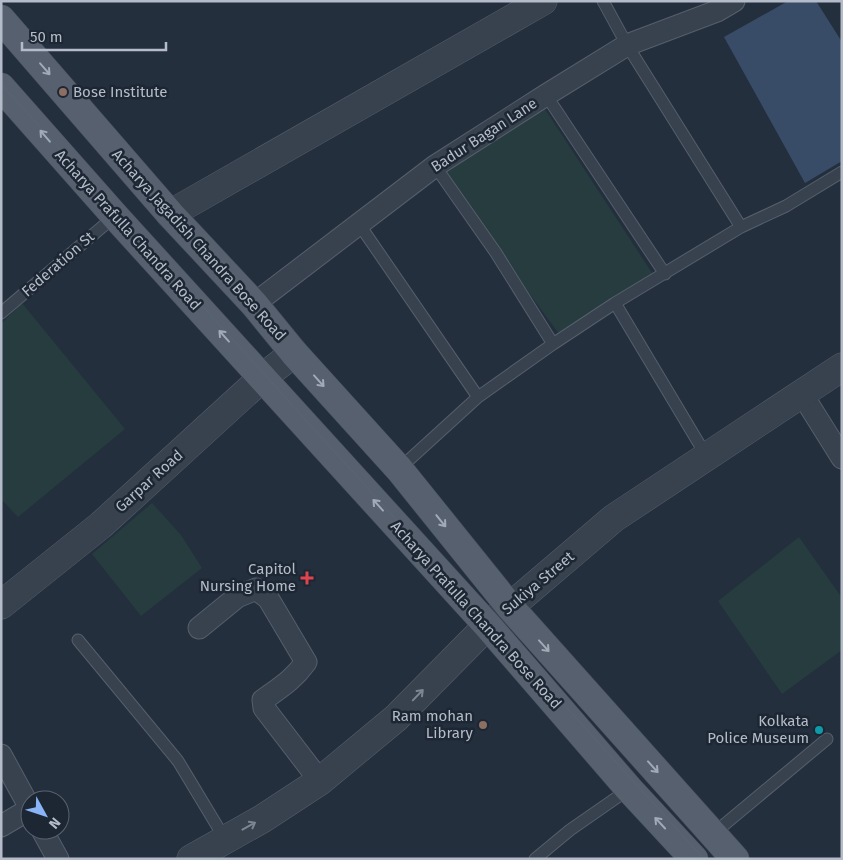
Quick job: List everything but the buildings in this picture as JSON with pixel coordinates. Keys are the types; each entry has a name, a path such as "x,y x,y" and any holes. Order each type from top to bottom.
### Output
{"main road":[{"name":"Acharya Jagadish Chandra Bose Road","path":"1,20 170,214 254,304 294,353 399,469"},
{"name":"Acharya Prafulla Chandra Road","path":"1,87 259,375"},
{"name":"Acharya Prafulla Chandra Bose Road","path":"259,375 488,626 629,789 694,859"},
{"name":"Acharya Prafulla Chandra Bose Road","path":"399,469 510,607 735,859"}],"street":[{"path":"170,214 543,1"},
{"name":"Badur Bagan Lane","path":"254,304 435,166 546,95 627,45 716,11 734,1"},
{"name":"Garpar Road","path":"3,599 101,525 259,375 294,353"},
{"name":"Sukiya Street","path":"191,859 262,819 320,781 396,718 476,636 614,518 842,367"},
{"path":"802,394 842,458"},
{"path":"199,628 237,597 256,589 268,598 306,662 297,674 263,700 264,708 320,781"},
{"path":"1,755 20,790"},
{"path":"1,826 20,815"},
{"path":"48,840 58,859"}],"lane":[{"path":"603,1 627,45 740,227"},
{"path":"546,95 665,274"},
{"path":"435,166 496,253 553,344"},
{"path":"399,469 478,397 553,344 615,303 740,227 786,206 842,172"},
{"name":"Federation St","path":"1,313 115,216"},
{"path":"359,224 478,397"},
{"path":"615,303 707,457"},
{"path":"78,640 178,761 225,839"},
{"path":"712,834 827,739"},
{"path":"535,859 570,830 629,789"}],"green space":[{"path":"543,106 656,279 562,338 435,166"},
{"path":"22,303 125,429 18,517 1,499 1,324"},
{"path":"152,503 181,535 202,568 141,616 92,554"},
{"path":"799,537 842,598 842,650 782,694 718,601"}],"water":[{"path":"788,1 816,1 842,42 842,161 805,183 724,37"}],"tram line":[{"path":"1,84 704,859"}],"place":[{"name":"Bose Institute","path":"63,92"},
{"name":"Capitol Nursing Home","path":"307,578"},
{"name":"Ram mohan Library","path":"483,725"},
{"name":"Kolkata Police Museum","path":"819,730"}]}
